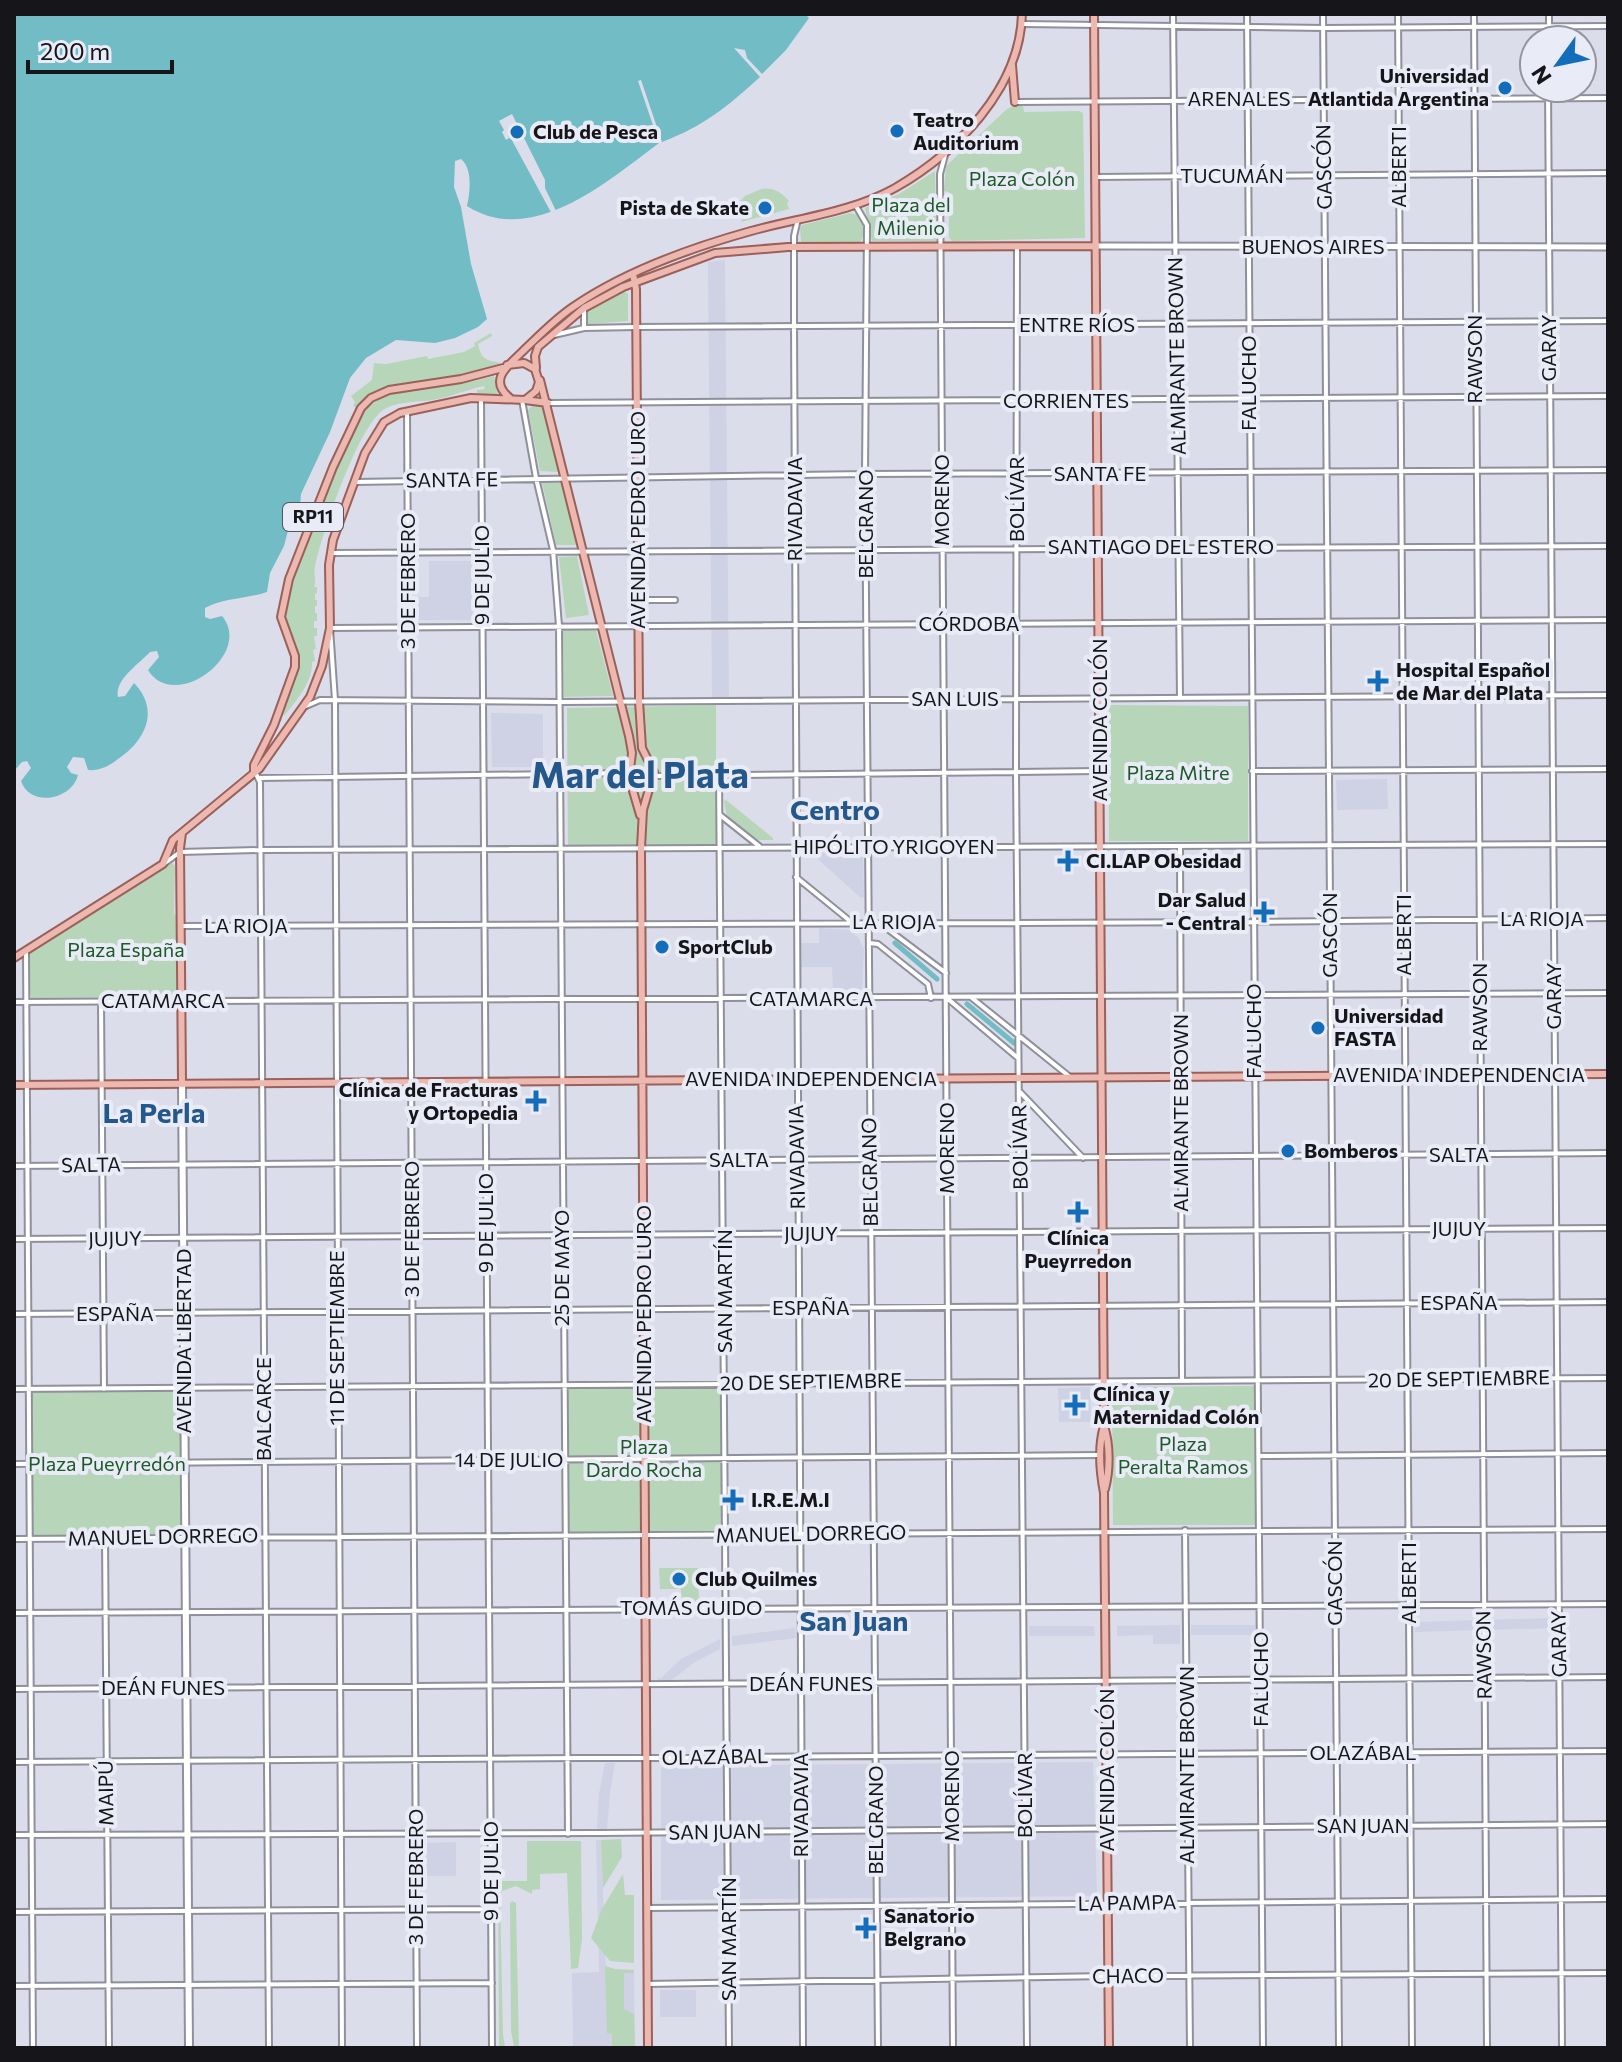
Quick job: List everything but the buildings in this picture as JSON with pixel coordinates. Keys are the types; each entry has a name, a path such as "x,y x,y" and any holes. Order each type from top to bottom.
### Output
{"main road":[{"name":"RP11","path":"506,367 566,312 699,246 855,205 897,187 946,152 991,101 1011,61 1022,14"},
{"name":"AVENIDA COLÓN","path":"1094,14 1104,1380 1101,1455 1105,1531 1109,2048"},
{"name":"RP11","path":"1011,61 1015,102"},
{"name":"RP11","path":"548,337 584,308 634,278 715,253 794,247 1017,246"},
{"name":"BUENOS AIRES","path":"1017,246 1096,246"},
{"name":"AVENIDA PEDRO LURO","path":"634,278 639,701 641,738 654,778 646,795 641,820 648,2048"},
{"path":"524,400 536,391 538,374 535,353 548,337"},
{"name":"RP11","path":"254,771 296,664 281,617 286,588 304,534 361,408 371,398 389,390 461,379 524,363 538,374"},
{"path":"506,367 500,377 501,387 513,400"},
{"name":"AVENIDA PEDRO LURO","path":"538,374 548,403 629,736 632,753 629,774 641,820"},
{"name":"RP11","path":"14,958 163,864 170,843 259,769 304,708 320,675 330,628 330,553 352,483 365,453 384,422 390,416 407,411 481,398 524,400"},
{"name":"CORRIENTES","path":"524,400 548,403"},
{"path":"274,725 279,732 287,732"},
{"path":"629,736 635,743 641,738"},
{"path":"651,765 638,761 629,774 640,787 654,778"},
{"name":"AVENIDA LIBERTAD","path":"187,828 180,838 180,926 189,2048"},
{"name":"AVENIDA INDEPENDENCIA","path":"14,1085 1608,1074"},
{"name":"AVENIDA COLÓN","path":"1104,1427 1108,1436 1108,1478 1104,1493"}],"street":[{"name":"ALMIRANTE BROWN","path":"1173,14 1180,698"},
{"name":"FALUCHO","path":"1247,14 1263,2048"},
{"name":"GASCÓN","path":"1323,14 1339,2048"},
{"name":"ALBERTI","path":"1398,14 1412,2048"},
{"name":"RAWSON","path":"1474,14 1487,2048"},
{"path":"1022,24 1324,28 1518,26"},
{"name":"ARENALES","path":"1015,102 1518,98"},
{"name":"GARAY","path":"1548,104 1562,2048"},
{"name":"MORENO","path":"946,152 940,174 940,246 953,2048"},
{"name":"TUCUMÁN","path":"1095,177 1608,173"},
{"name":"BELGRANO","path":"855,205 866,220 867,247 865,474 878,2048"},
{"name":"RIVADAVIA","path":"798,218 794,247 794,474 803,2048"},
{"name":"BOLÍVAR","path":"1017,246 1016,772 1027,2048"},
{"name":"BUENOS AIRES","path":"1096,246 1608,247"},
{"path":"584,308 584,328"},
{"name":"ENTRE RÍOS","path":"548,337 584,328 636,327 1608,321"},
{"name":"CORRIENTES","path":"548,403 1608,396"},
{"name":"9 DE JULIO","path":"481,398 492,2048"},
{"name":"25 DE MAYO","path":"524,400 536,478 553,550 559,626 568,1834"},
{"name":"3 DE FEBRERO","path":"407,411 417,2048"},
{"name":"SANTA FE","path":"352,483 794,474 1608,470"},
{"name":"SANTIAGO DEL ESTERO","path":"330,553 1608,546"},
{"path":"638,600 675,600"},
{"name":"CÓRDOBA","path":"330,628 1608,620"},
{"name":"11 DE SEPTIEMBRE","path":"330,628 335,700 342,2048"},
{"name":"SAN LUIS","path":"304,708 316,701 335,700 559,702 1608,695"},
{"path":"1252,771 1608,769"},
{"path":"254,771 260,778 629,774"},
{"path":"654,778 1100,771"},
{"name":"SAN MARTÍN","path":"719,775 729,2048"},
{"name":"BALCARCE","path":"260,778 269,2048"},
{"path":"720,815 760,847"},
{"name":"HIPÓLITO YRIGOYEN","path":"180,852 1608,844"},
{"name":"ALMIRANTE BROWN","path":"1180,846 1182,1380"},
{"path":"163,864 180,852"},
{"path":"796,877 851,922"},
{"name":"LA RIOJA","path":"180,926 1608,918"},
{"path":"879,922 946,973"},
{"path":"869,943 878,944 928,984 931,998"},
{"path":"26,951 33,2048"},
{"name":"CATAMARCA","path":"14,1002 1608,993"},
{"path":"971,997 1070,1077"},
{"path":"946,998 1019,1058"},
{"path":"101,1001 104,1389"},
{"path":"1019,1091 1083,1158"},
{"name":"SALTA","path":"14,1166 1608,1153"},
{"name":"JUJUY","path":"14,1239 1608,1228"},
{"name":"ESPAÑA","path":"14,1314 1608,1302"},
{"name":"20 DE SEPTIEMBRE","path":"14,1389 1608,1378"},
{"path":"1259,1456 1608,1453"},
{"name":"14 DE JULIO","path":"14,1464 1101,1455"},
{"name":"MANUEL DORREGO","path":"14,1539 1608,1529"},
{"name":"ALMIRANTE BROWN","path":"1185,1530 1190,2048"},
{"name":"MAIPÚ","path":"105,1538 109,2048"},
{"name":"TOMÁS GUIDO","path":"14,1613 1608,1604"},
{"name":"DEÁN FUNES","path":"14,1689 1608,1677"},
{"name":"OLAZÁBAL","path":"14,1762 1608,1751"},
{"name":"SAN JUAN","path":"14,1835 568,1834 1608,1824"},
{"name":"LA PAMPA","path":"647,1908 1608,1899"},
{"path":"14,1912 491,1909"},
{"name":"CHACO","path":"647,1984 1109,1976 1608,1973"},
{"path":"14,1986 492,1983"}],"shaded area":[{"path":"725,260 729,700 712,700 708,262"},
{"path":"429,561 473,561 473,620 416,620 415,597 429,597"},
{"path":"491,713 543,714 543,767 492,767"},
{"path":"1387,779 1388,809 1337,810 1336,780"},
{"path":"810,852 863,853 864,897 861,898"},
{"path":"819,928 849,930 858,937 864,949 862,992 833,992 832,967 800,967 800,943 819,943"},
{"name":"Clínica y Maternidad Colón","path":"1090,1387 1091,1422 1059,1422 1058,1388"},
{"path":"1553,1618 1553,1628 1489,1630 1489,1620"},
{"path":"1479,1620 1479,1630 1415,1632 1415,1622"},
{"path":"1180,1625 1180,1644 1153,1644 1153,1635 1117,1636 1117,1626"},
{"path":"1191,1625 1255,1625 1255,1635 1191,1635"},
{"path":"1029,1626 1094,1626 1095,1636 1029,1636"},
{"path":"795,1628 796,1638 732,1646 732,1636"},
{"path":"720,1639 720,1649 695,1662 670,1681 658,1681 658,1677 660,1679 681,1659"},
{"path":"1093,1762 1097,1896 661,1900 661,1766"},
{"path":"605,1763 615,1763 607,1829 597,1829 599,1794"},
{"path":"596,1840 601,1840 606,1972 634,1973 635,2048 573,2048 572,1973 599,1972"},
{"path":"456,1842 456,1876 425,1876 425,1843"},
{"path":"660,1990 696,1990 696,2017 660,2017"}],"green space":[{"name":"Plaza Colón","path":"1023,106 1024,112 1083,113 1085,238 952,241 949,237 949,192 944,191 946,166 1007,109"},
{"name":"Plaza del Milenio","path":"935,171 936,241 872,241 865,208 899,194"},
{"name":"Pista de Skate","path":"761,189 780,193 789,201 789,209 741,222 746,212 741,207 735,207 745,196"},
{"path":"850,213 858,215 862,221 864,232 860,242 801,242 802,225"},
{"path":"622,290 628,294 628,321 588,324 587,309"},
{"path":"491,333 492,336 478,344 479,350 486,359 501,363 458,376 388,387 376,392 357,408 353,406 355,402 351,396 372,380 374,363 386,364 427,356 428,359 464,352"},
{"path":"494,376 498,394 477,395 477,390 485,389 484,386 437,399 396,405 383,410 373,420 352,459 325,531 314,572 314,587 317,587 315,661 303,690 284,716 300,663 284,619 291,581 337,463 366,409 382,397 398,391"},
{"path":"533,405 544,405 560,472 540,471 528,410"},
{"path":"542,482 563,483 578,545 556,545"},
{"path":"577,556 589,615 566,618 559,557"},
{"path":"563,630 596,630 613,696 564,697"},
{"path":"716,705 716,845 568,845 567,708"},
{"name":"Plaza Mitre","path":"1109,705 1248,706 1248,841 1109,841"},
{"path":"726,800 773,840 755,840 727,817"},
{"name":"Plaza España","path":"171,862 175,866 176,916 176,992 173,997 31,998 27,969 29,952"},
{"name":"Plaza Dardo Rocha","path":"722,1385 721,1531 569,1532 566,1387"},
{"name":"Plaza Peralta Ramos","path":"1254,1386 1255,1525 1113,1525 1112,1387"},
{"name":"Plaza Pueyrredón","path":"29,1389 184,1389 185,1537 30,1539"},
{"name":"Club Quilmes","path":"659,1568 698,1568 699,1604 682,1604 681,1589 660,1589"},
{"path":"621,1839 622,1857 603,1888 601,1840"},
{"path":"527,1841 581,1841 582,1939 578,1968 571,1969 567,1873 540,1874 540,1889 532,1890 532,1894 516,1886 502,1891 505,2047 499,2048 498,1881 527,1881"},
{"path":"623,1874 625,1895 634,1895 634,1963 610,1961 591,1938 602,1909"},
{"path":"512,1901 516,1903 519,2048 514,2047 511,2031"},
{"path":"605,1966 634,1970 634,1973 624,1973 624,2009 634,2014 635,2048 612,2048 612,2034 607,2033"}],"water":[{"path":"14,14 805,14 809,18 786,50 762,74 747,58 745,50 734,48 760,77 714,115 662,142 641,80 638,81 659,143 593,191 543,215 517,219 492,217 467,206 469,175 461,159 455,161 454,187 487,319 455,338 435,343 396,340 366,358 350,378 330,432 301,494 300,506 290,523 284,546 270,573 267,592 205,608 205,617 222,616 229,631 228,647 220,661 191,682 175,685 160,682 148,670 159,657 157,651 150,652 123,678 118,691 118,697 125,696 134,683 146,704 146,724 136,743 115,762 96,770 88,770 84,758 73,757 67,767 71,773 78,775 74,784 60,795 41,798 26,790 21,781 31,768 27,761 14,771"}],"pier":[{"path":"512,114 545,180 545,188 558,215 553,216 508,133 506,140 502,132 504,130 499,121"}],"waterway":[{"path":"895,943 937,979"},
{"path":"967,1004 1014,1043"}],"place":[{"name":"Universidad Atlantida Argentina","path":"1505,88"},
{"name":"Teatro Auditorium","path":"897,131"},
{"name":"Club de Pesca","path":"517,132"},
{"name":"Pista de Skate","path":"765,208"},
{"name":"Hospital Español de Mar del Plata","path":"1378,681"},
{"name":"CI.LAP Obesidad","path":"1068,861"},
{"name":"Dar Salud - Central","path":"1264,912"},
{"name":"SportClub","path":"662,947"},
{"name":"Universidad FASTA","path":"1318,1028"},
{"name":"Clínica de Fracturas y Ortopedia","path":"536,1101"},
{"name":"Bomberos","path":"1288,1151"},
{"name":"Clínica Pueyrredon","path":"1078,1212"},
{"name":"Clínica y Maternidad Colón","path":"1075,1405"},
{"name":"I.R.E.M.I","path":"733,1500"},
{"name":"Club Quilmes","path":"679,1579"},
{"name":"Sanatorio Belgrano","path":"866,1928"}],"district":[{"name":"Mar del Plata","path":"640,775"},
{"name":"Centro","path":"835,810"},
{"name":"La Perla","path":"154,1113"},
{"name":"San Juan","path":"854,1621"}]}
